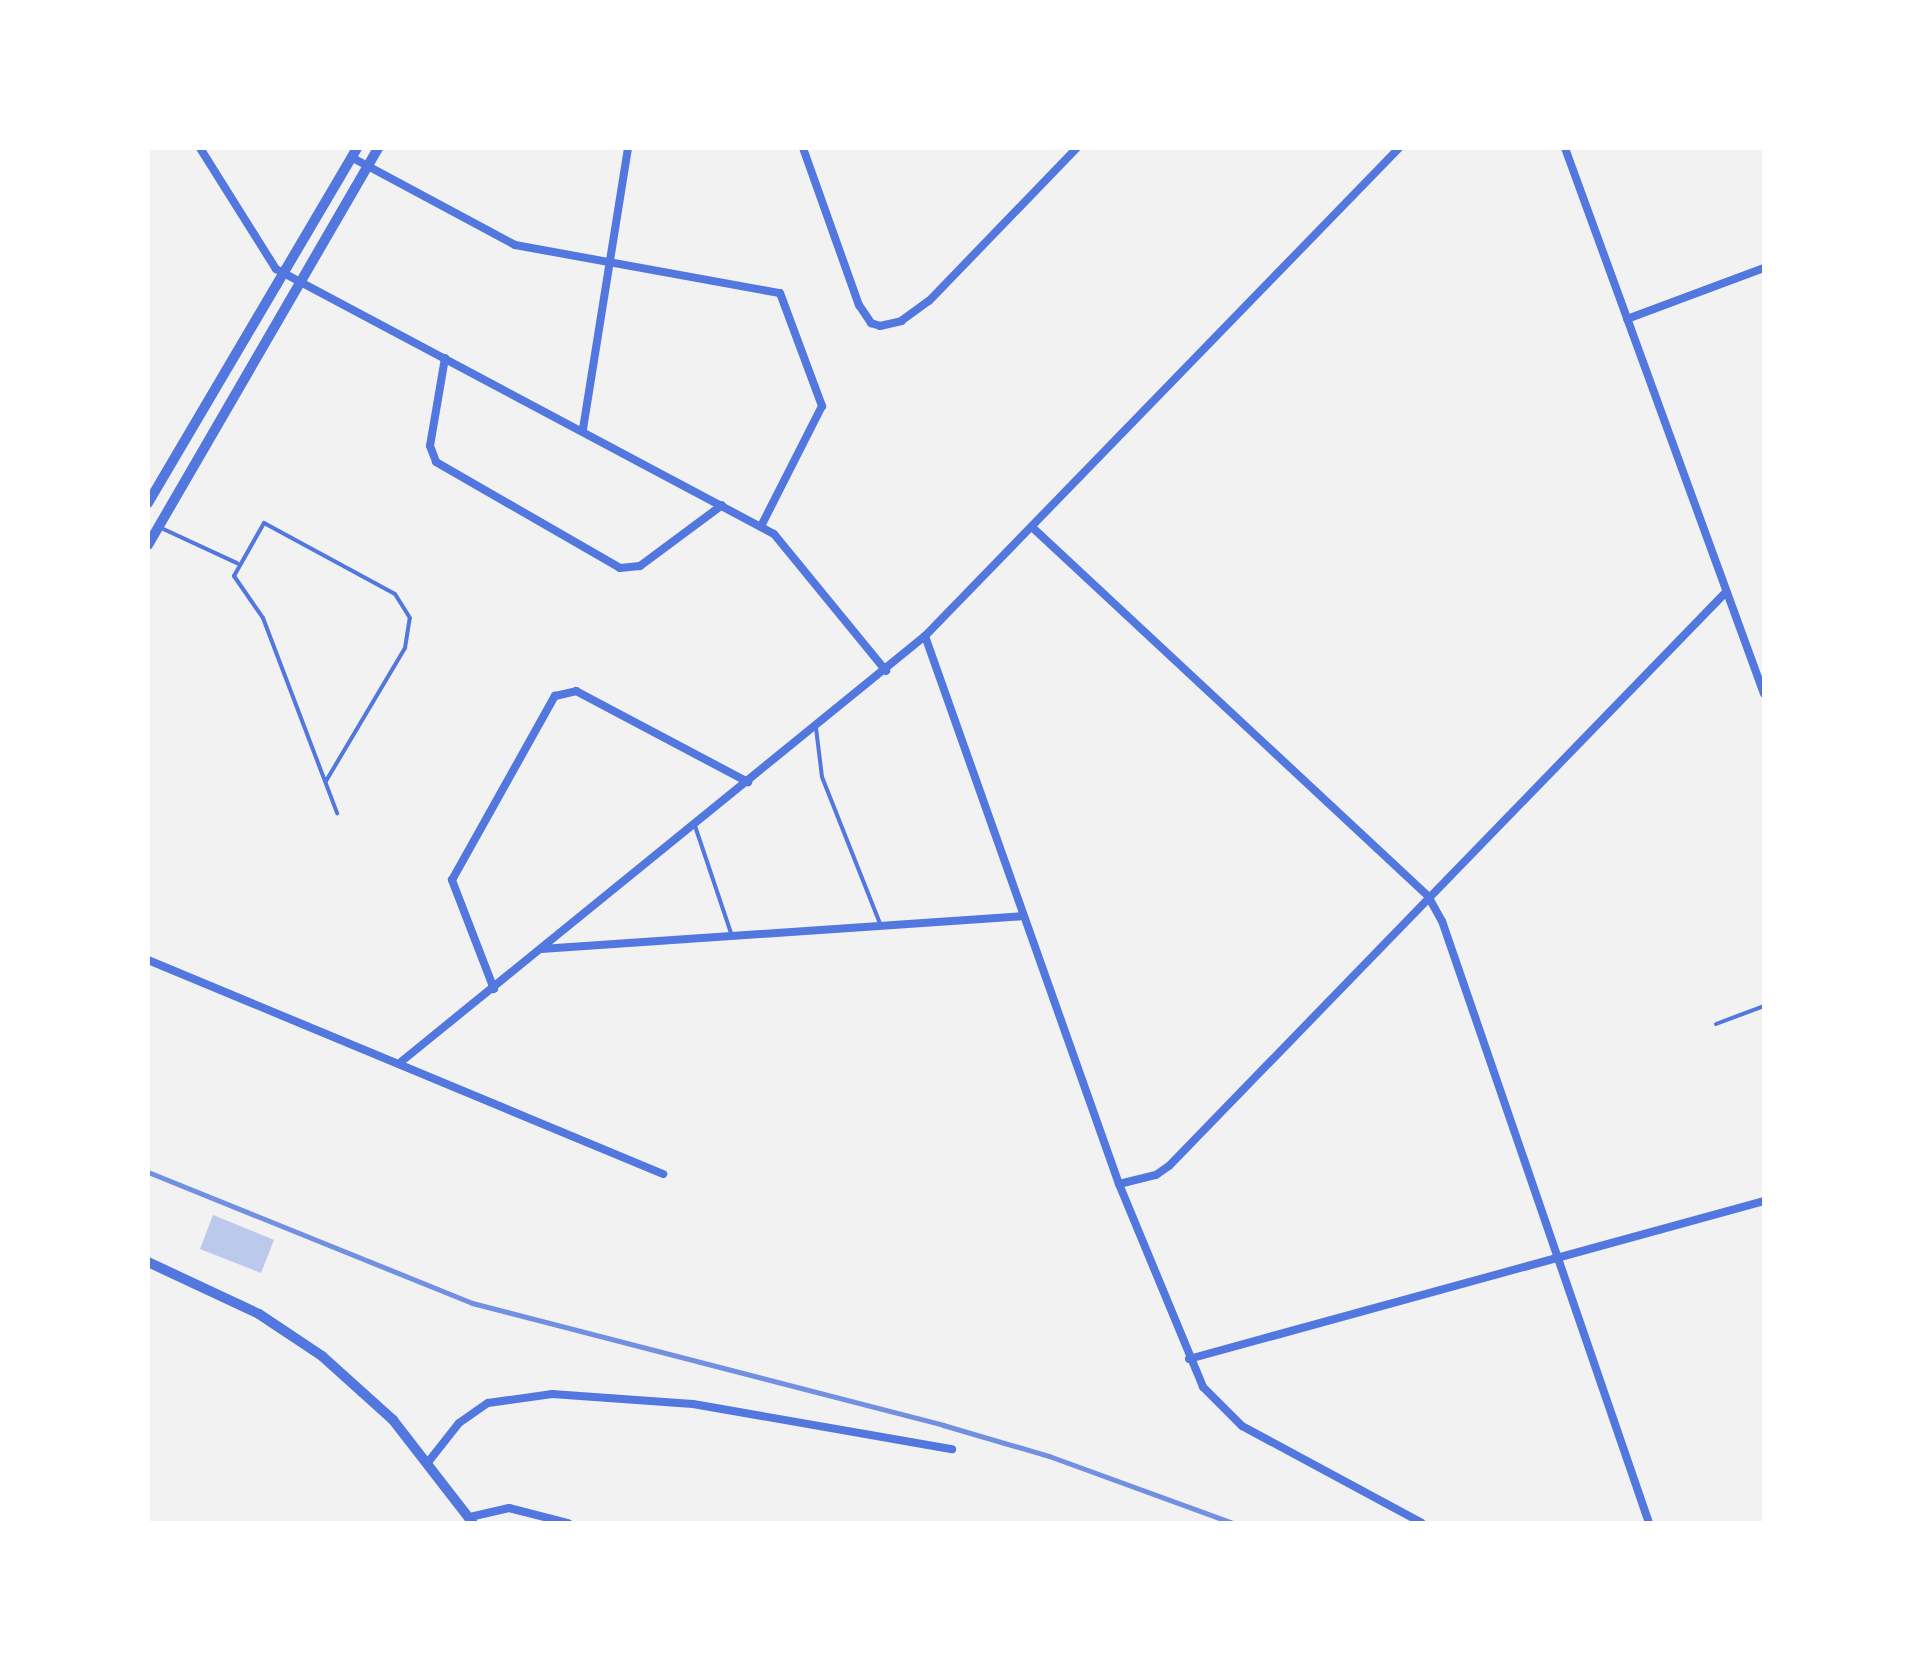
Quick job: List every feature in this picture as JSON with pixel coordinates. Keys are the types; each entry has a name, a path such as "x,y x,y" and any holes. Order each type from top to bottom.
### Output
{"street":[{"path":"200,148 269,262 284,274 583,429 783,540 886,671"},
{"path":"148,545 153,524 302,282 378,148"},
{"path":"583,429 613,264 628,148"},
{"path":"803,148 859,305 871,323 880,326 901,321 929,301 1077,148"},
{"path":"402,1061 494,989 693,821 816,728 925,636 1399,148"},
{"path":"1565,148 1764,694"},
{"path":"148,503 354,152 368,166 515,245 772,289 786,301 822,406 761,526"},
{"path":"1627,319 1764,268"},
{"path":"445,358 430,446 436,462 620,568 640,566 722,505"},
{"path":"1033,528 1428,896 1442,921 1649,1523"},
{"path":"1119,1184 1156,1175 1169,1166 1726,592"},
{"path":"925,636 1021,916 1119,1184 1189,1359 1212,1401 1242,1426 1422,1523"},
{"path":"494,989 452,880 555,696 576,691 748,782"},
{"path":"540,949 1021,916"},
{"path":"148,960 402,1061 503,1112 663,1174"},
{"path":"1189,1359 1764,1201"},
{"path":"148,1262 232,1300 299,1340 359,1387 429,1461 472,1520 509,1508 568,1523"},
{"path":"429,1461 459,1423 488,1403 552,1394 693,1404 952,1449"}],"lane":[{"path":"326,781 405,648 410,633 408,611 395,594 269,523 256,528 237,563 236,584 263,618 337,813"},
{"path":"153,524 237,563"},
{"path":"816,728 822,777 882,927"},
{"path":"693,821 732,937"},
{"path":"1716,1024 1764,1006"}],"building":[{"path":"213,1215 274,1240 261,1273 200,1249"}],"railway":[{"path":"148,1172 472,1303 943,1425 1049,1456 1233,1523"}]}
